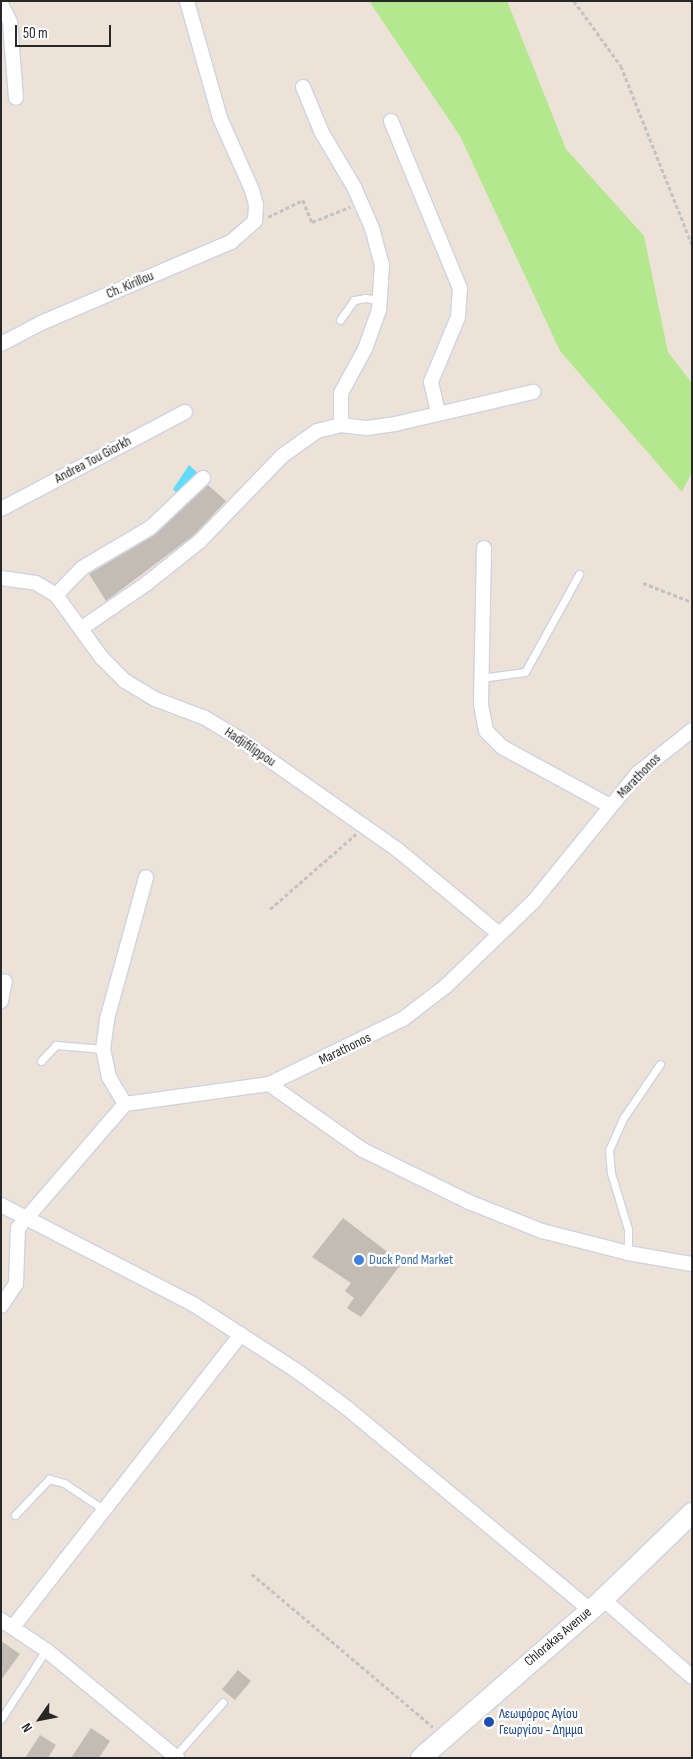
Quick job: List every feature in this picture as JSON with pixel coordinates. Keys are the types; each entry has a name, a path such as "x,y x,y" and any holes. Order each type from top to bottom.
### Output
{"main road":[{"name":"Chlorakas Avenue","path":"421,1758 596,1604 692,1513"}],"street":[{"path":"188,1 220,118 252,190 256,205 255,221"},
{"path":"1,4 10,22 16,98"},
{"path":"302,87 322,133 361,203 379,248 382,266 381,300 371,334 341,393 341,425"},
{"path":"391,121 460,288 458,317 431,382 438,412"},
{"name":"Ch. Kirillou","path":"1,344 41,323 231,242 250,228 255,221"},
{"path":"82,628 146,584 200,541 294,445 316,431 341,425 380,427 438,412 534,392"},
{"name":"Andrea Tou Giorkh","path":"1,509 185,412"},
{"path":"56,595 82,568 150,528 203,478"},
{"path":"484,548 482,721 493,740 610,806"},
{"name":"Hadjifilippou","path":"1,578 36,583 56,595 82,628 102,658 138,690 224,728 436,880 499,934"},
{"name":"Marathonos","path":"125,1104 269,1084 403,1019 446,986 534,901 610,806 644,768 692,730"},
{"path":"1,1306 16,1284 16,1233 125,1104 108,1077 103,1049 107,1019 146,877"},
{"path":"1,1001 6,981"},
{"path":"269,1084 363,1150 460,1198 542,1231 628,1253 692,1264"},
{"path":"1,1205 184,1299 241,1334 347,1408 692,1677"},
{"path":"176,1757 46,1650 7,1624 103,1509 241,1334"}],"lane":[{"path":"340,320 354,300 365,298 381,300"},
{"path":"481,678 524,672 578,574"},
{"path":"41,1061 56,1045 103,1049"},
{"path":"628,1253 628,1229 611,1173 610,1150 624,1117 660,1064"},
{"path":"15,1515 49,1479 64,1483 103,1509"},
{"path":"1,1719 46,1650"},
{"path":"176,1757 223,1702"}],"path":[{"path":"574,1 621,66 692,244"},
{"path":"255,221 303,200 312,222 361,203"},
{"path":"642,584 692,602"},
{"path":"270,909 364,827"},
{"path":"252,1574 444,1736"}],"green space":[{"path":"369,1 507,1 566,149 644,236 668,352 692,383 692,472 682,492 560,351 460,136"}],"water":[{"path":"189,465 201,476 178,495 173,489"}],"building":[{"path":"208,485 226,501 194,535 106,601 89,574 155,535"},
{"path":"343,1218 402,1263 361,1317 347,1308 354,1298 345,1291 351,1283 312,1257"},
{"path":"1,1641 20,1654 1,1680"},
{"path":"238,1670 251,1681 235,1700 222,1689"},
{"path":"91,1728 110,1741 99,1758 71,1758"},
{"path":"40,1735 56,1745 48,1758 25,1758"}],"place":[{"name":"Duck Pond Market","path":"359,1260"},
{"name":"Λεωφόρος Αγίου Γεωργίου - Δημμα","path":"489,1722"}]}
